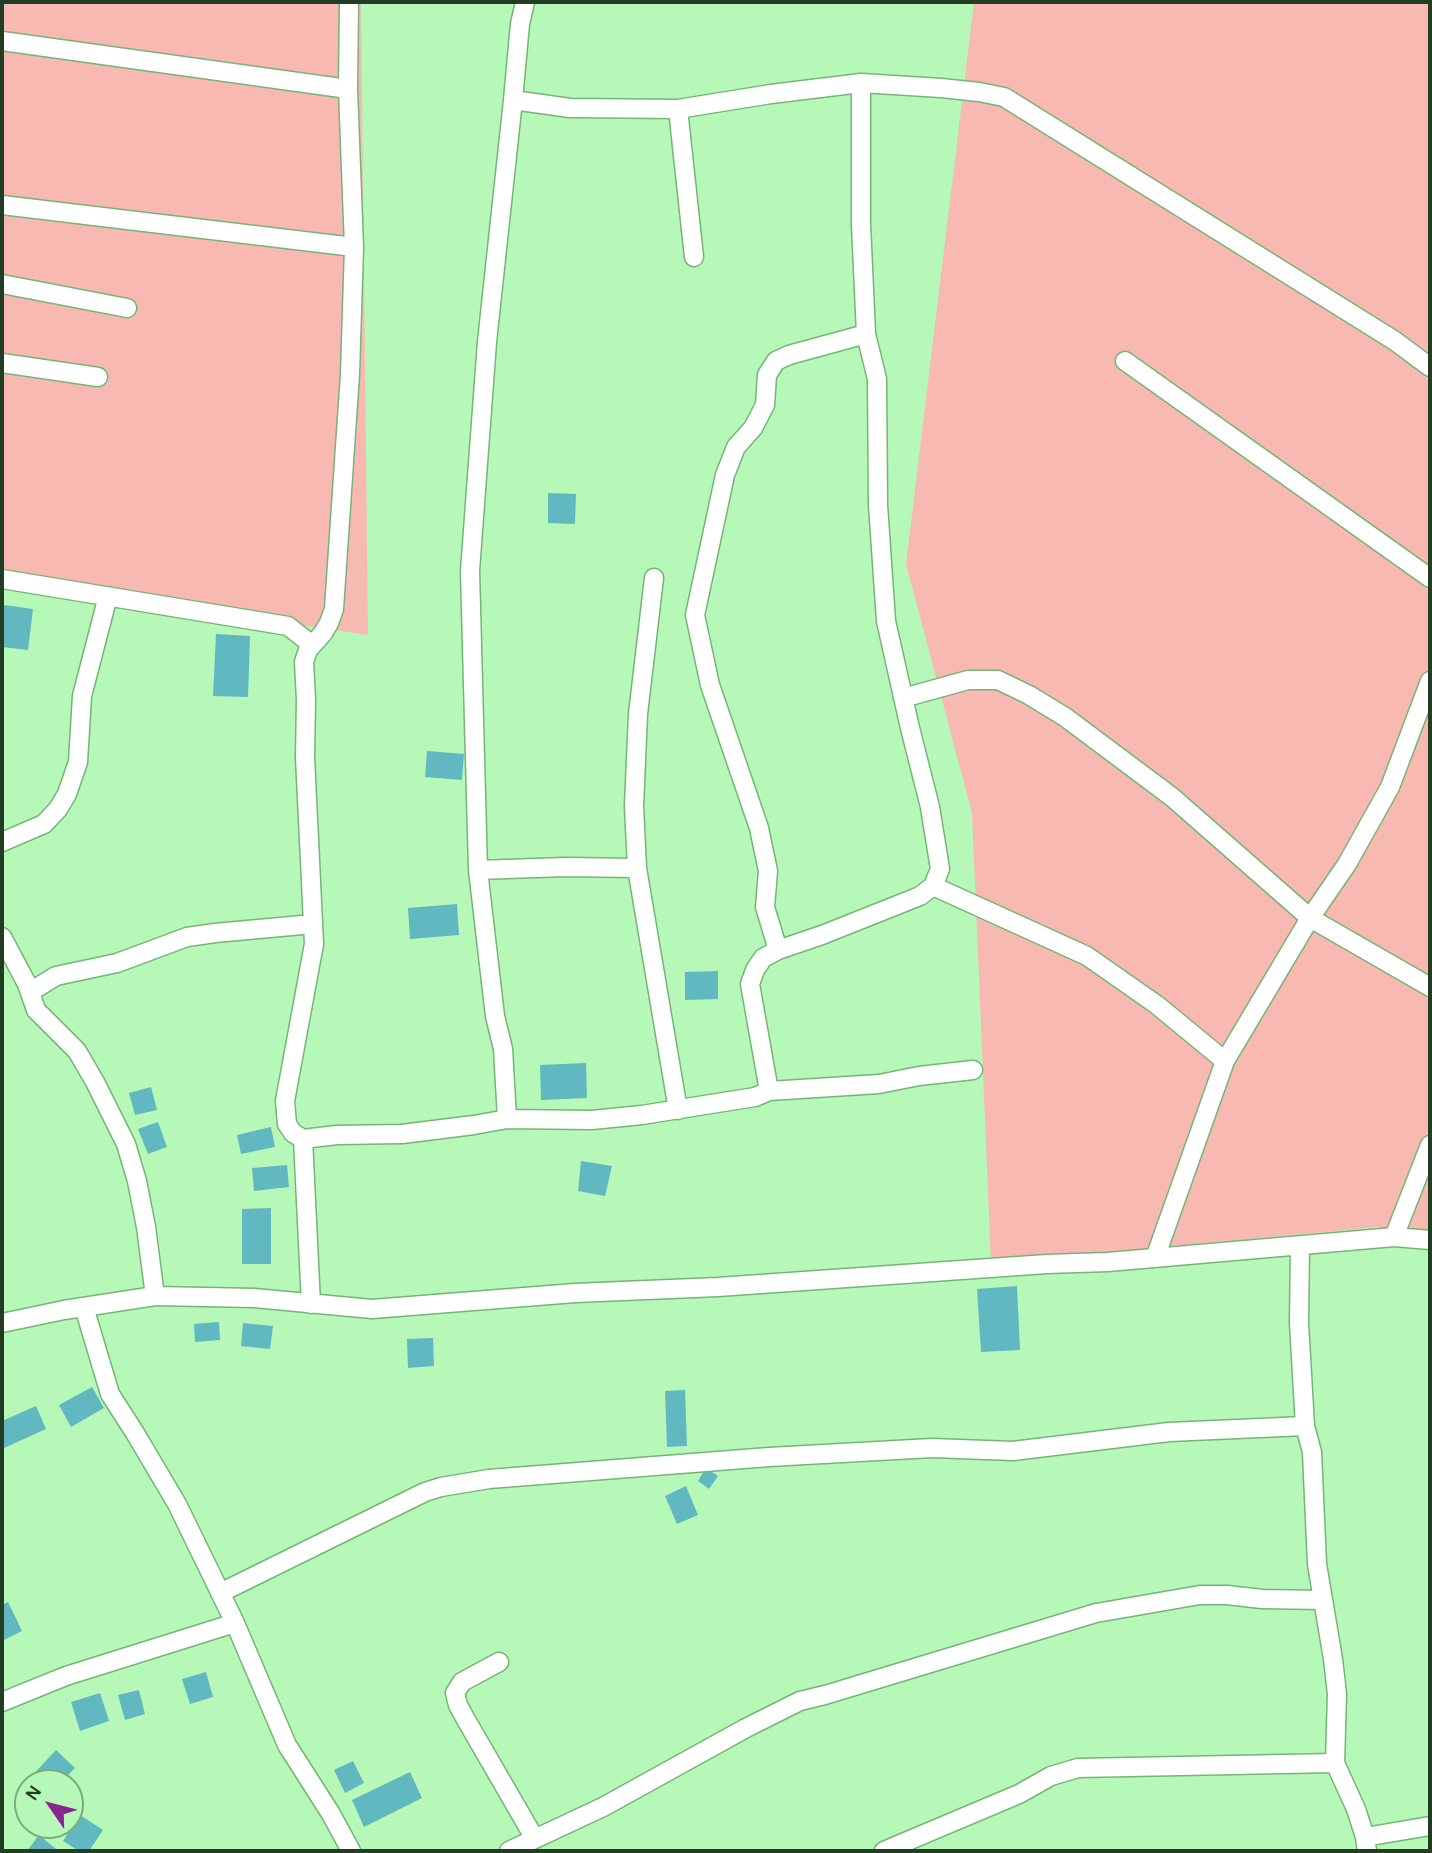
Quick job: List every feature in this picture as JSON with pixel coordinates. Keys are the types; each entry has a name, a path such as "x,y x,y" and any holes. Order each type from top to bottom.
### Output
{"street":[{"path":"349,2 348,89 354,247 350,374 334,610 323,633 311,644 304,662 304,757 314,944 285,1101 287,1124 293,1133 303,1139 337,1135 402,1134 507,1119 592,1120 678,1110 755,1097 769,1091 879,1084 973,1070"},
{"path":"507,1119 502,1049 495,1016 478,870 470,571 487,342 520,24 525,2"},
{"path":"2,41 348,89"},
{"path":"513,100 570,108 678,108 861,83 954,90 1003,97 1395,341 1430,367"},
{"path":"769,1091 750,984 763,958 920,897 933,886 940,869 930,807 886,621 878,505 877,379 866,334 861,224 861,83"},
{"path":"678,108 694,257"},
{"path":"2,205 354,247"},
{"path":"2,285 127,308"},
{"path":"778,950 765,908 768,871 759,828 710,685 695,615 725,475 737,447 753,428 765,405 767,375 776,361 789,355 866,334"},
{"path":"1125,361 1430,578"},
{"path":"2,363 98,377"},
{"path":"654,578 638,714 634,806 637,868 678,1110"},
{"path":"2,579 288,626 311,644"},
{"path":"2,842 44,824 67,794 78,762 82,696 108,596"},
{"path":"903,698 968,680 998,680 1029,695 1065,717 1172,797 1310,918 1430,986"},
{"path":"1155,1258 1225,1061 1390,787 1430,681"},
{"path":"478,870 637,868"},
{"path":"933,886 1087,956 1157,1005 1225,1061"},
{"path":"30,992 56,976 117,963 187,937 313,924"},
{"path":"2,937 30,992 36,1010 77,1051 125,1144 146,1227 155,1296"},
{"path":"303,1139 311,1304"},
{"path":"1394,1237 1430,1145"},
{"path":"2,1323 155,1296 254,1298 372,1309 575,1293 718,1287 1155,1258 1394,1237 1430,1240"},
{"path":"1300,1246 1299,1323 1305,1426 1312,1452 1317,1564 1337,1693 1335,1763 1356,1809 1366,1844 1430,1826"},
{"path":"84,1307 110,1394 177,1504 235,1623 287,1745 352,1851"},
{"path":"220,1593 405,1501 441,1487 465,1483 769,1457 932,1448 1013,1451 1169,1432 1305,1426"},
{"path":"509,1851 603,1807 800,1701 1097,1613 1200,1595 1322,1600"},
{"path":"2,1702 66,1676 235,1623"},
{"path":"499,1662 461,1682 456,1693 458,1705 534,1839"},
{"path":"884,1851 1019,1794 1051,1776 1078,1768 1335,1763"}],"shaded area":[{"path":"2,2 361,2 368,635 2,581"},
{"path":"974,2 1430,2 1430,1242 1377,1227 991,1263 972,813 906,564"}],"building":[{"path":"548,493 576,494 575,524 548,523"},
{"path":"4,605 33,609 28,650 2,647"},
{"path":"216,634 250,636 248,697 213,696"},
{"path":"427,751 464,754 462,780 425,777"},
{"path":"457,904 459,935 410,939 408,908"},
{"path":"718,971 718,999 685,1000 685,972"},
{"path":"586,1063 587,1098 541,1100 540,1065"},
{"path":"151,1087 157,1110 135,1115 129,1093"},
{"path":"158,1122 167,1147 148,1154 138,1129"},
{"path":"271,1127 275,1147 241,1154 237,1135"},
{"path":"581,1161 612,1166 605,1196 578,1191"},
{"path":"287,1165 289,1187 254,1191 252,1168"},
{"path":"271,1208 271,1264 242,1264 242,1209"},
{"path":"1017,1286 1020,1350 981,1352 977,1289"},
{"path":"219,1322 220,1340 195,1342 194,1324"},
{"path":"243,1323 273,1326 270,1349 241,1346"},
{"path":"433,1338 434,1366 408,1368 407,1339"},
{"path":"92,1387 104,1408 71,1427 59,1405"},
{"path":"685,1390 687,1446 667,1447 665,1391"},
{"path":"36,1406 46,1429 2,1449 2,1421"},
{"path":"706,1468 718,1476 709,1489 698,1481"},
{"path":"686,1486 698,1515 677,1524 665,1496"},
{"path":"8,1602 22,1631 2,1641 2,1605"},
{"path":"206,1672 213,1697 190,1704 182,1679"},
{"path":"139,1690 145,1714 125,1720 118,1695"},
{"path":"100,1693 109,1721 80,1731 71,1702"},
{"path":"56,1750 75,1768 74,1769 38,1769"},
{"path":"353,1761 364,1783 345,1793 334,1770"},
{"path":"410,1772 422,1798 364,1827 352,1800"},
{"path":"84,1818 103,1830 89,1851 79,1851 63,1841 84,1839"},
{"path":"36,1839 44,1839 56,1849 54,1851 27,1851"}]}
